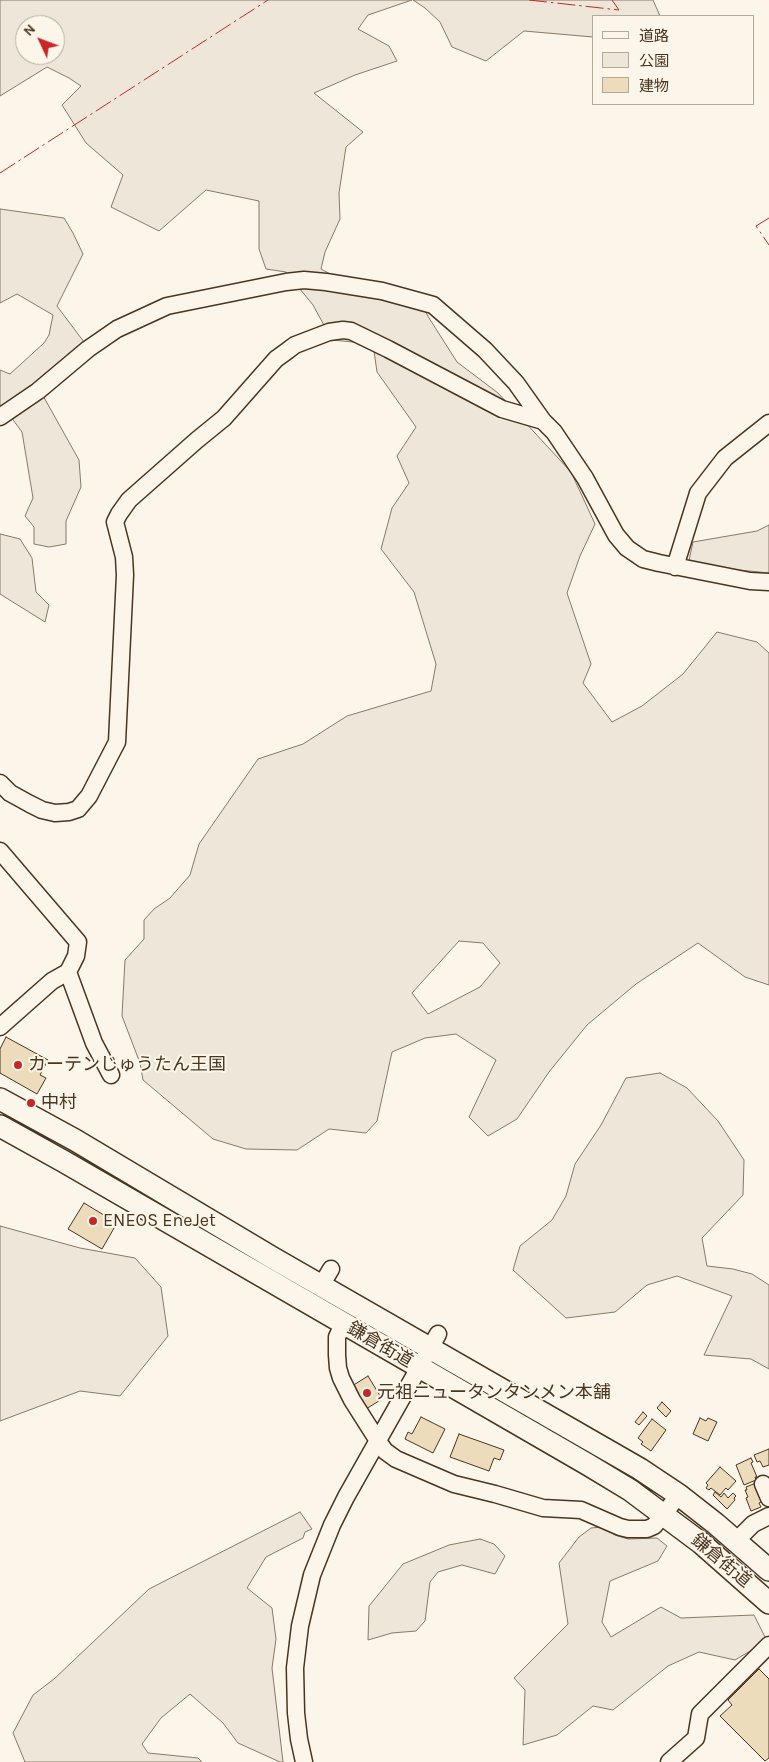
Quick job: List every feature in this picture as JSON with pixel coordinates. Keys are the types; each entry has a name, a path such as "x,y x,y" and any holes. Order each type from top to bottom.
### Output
{"main road":[{"name":"鎌倉街道","path":"0,1098 326,1277 434,1341 679,1495 769,1570"},
{"name":"鎌倉街道","path":"0,1126 630,1490 700,1543 769,1603"}],"street":[{"path":"0,417 38,391 95,344 117,329 167,306 304,280 364,288 433,305 491,357 516,384 543,421 554,432 585,478 607,522 627,548 643,559 750,581 769,582"},
{"path":"0,783 10,793 30,804 42,810 55,812 69,812 78,809 90,796 114,750 118,735 125,575 124,557 116,522 119,514 129,500 224,418 276,360 295,345 329,332 351,331 502,409 543,421"},
{"path":"675,566 698,493 725,458 769,423"},
{"path":"0,851 78,942 76,956 68,972 52,981 0,1027"},
{"path":"68,972 94,1043 111,1074"},
{"path":"342,1324 337,1337 338,1368 352,1400 378,1441 385,1451 396,1458 454,1484 543,1508 581,1510 620,1528 637,1530 654,1526 679,1495"},
{"path":"304,1762 299,1739 295,1688 298,1641 304,1604 315,1566 332,1525 434,1341"},
{"path":"736,1541 752,1524 769,1516"},
{"path":"669,1762 696,1738 700,1714 769,1645"}],"green space":[{"path":"0,0 412,0 368,15 358,29 389,46 397,61 355,75 314,93 363,132 346,147 339,193 340,219 325,252 321,269 374,298 423,307 457,362 498,393 571,472 595,524 580,556 567,593 591,664 583,683 612,722 642,706 683,674 717,632 757,642 769,653 769,985 745,977 698,943 636,984 587,1025 549,1072 517,1119 488,1136 469,1117 496,1060 456,1034 425,1038 392,1052 377,1121 366,1133 329,1129 297,1150 246,1149 213,1139 143,1080 140,1063 122,1016 125,960 144,939 144,920 154,909 170,898 190,875 199,844 258,759 303,744 347,716 431,691 436,664 414,592 381,549 392,508 409,483 397,456 416,427 377,372 373,344 332,340 313,305 286,272 266,269 259,249 259,201 206,190 159,231 111,207 123,175 86,143 62,105 81,86 47,67 0,96","holes":["459,941 483,943 500,963 480,987 428,1014 412,993"]},
{"path":"413,0 653,0 660,15 592,15 592,37 524,31 486,61 452,47 440,22"},
{"path":"0,209 64,218 83,254 57,306 84,342 67,355 37,385 79,460 81,487 66,521 66,544 49,547 34,544 34,527 25,516 33,498 22,432 5,409 0,412 0,370 10,374 44,343 49,335 53,315 17,294 0,303"},
{"path":"769,525 769,573 688,565 693,542 757,531"},
{"path":"0,534 20,539 32,558 36,592 49,605 45,622 0,594"},
{"path":"660,1073 687,1088 718,1121 744,1160 743,1195 702,1238 707,1266 733,1269 752,1274 769,1285 769,1369 751,1359 704,1355 732,1296 677,1276 647,1285 615,1312 566,1318 513,1270 520,1246 552,1220 566,1196 575,1164 601,1125 626,1078"},
{"path":"0,1226 80,1248 135,1258 161,1287 168,1336 120,1396 80,1391 0,1421"},
{"path":"300,1512 312,1529 305,1532 303,1538 266,1557 247,1588 272,1608 276,1639 272,1668 283,1762 238,1743 223,1723 190,1694 161,1718 142,1744 148,1753 198,1758 202,1762 25,1762 13,1733 33,1695 54,1679 149,1589"},
{"path":"602,1527 615,1535 628,1539 657,1538 667,1546 658,1561 610,1581 602,1622 611,1637 661,1607 681,1618 754,1615 767,1641 735,1660 699,1652 668,1666 613,1710 593,1706 557,1735 523,1745 525,1690 514,1678 568,1624 559,1563 579,1537 591,1528"},
{"path":"480,1539 494,1544 505,1556 495,1574 462,1565 438,1572 430,1582 425,1621 416,1631 392,1633 368,1640 369,1606 403,1564 449,1545"}],"building":[{"path":"6,1037 48,1060 40,1075 46,1078 37,1094 0,1073 0,1049"},
{"path":"84,1203 117,1223 102,1249 68,1229"},
{"path":"368,1376 382,1399 366,1409 352,1386"},
{"path":"662,1402 671,1411 666,1417 657,1408"},
{"path":"643,1412 647,1416 639,1425 635,1422"},
{"path":"421,1417 445,1429 433,1453 405,1439 408,1432 412,1434"},
{"path":"700,1418 706,1421 708,1418 717,1422 708,1441 693,1434"},
{"path":"652,1419 666,1430 651,1451 641,1444 643,1442 638,1438"},
{"path":"459,1434 504,1450 500,1460 494,1458 489,1471 450,1457"},
{"path":"769,1449 769,1465 763,1467 760,1461 757,1462 754,1455"},
{"path":"751,1458 753,1462 751,1463 757,1477 755,1477 756,1480 744,1485 736,1465"},
{"path":"720,1467 736,1481 728,1490 726,1488 720,1495 711,1488 709,1490 706,1488 708,1485 706,1483"},
{"path":"756,1483 763,1501 759,1503 761,1507 751,1511 745,1490 747,1490 746,1487"},
{"path":"715,1492 721,1497 724,1493 728,1498 733,1493 736,1496 735,1500 727,1509 713,1495"},
{"path":"759,1669 769,1679 769,1758 765,1761 720,1716 732,1705 728,1700"}],"power":[{"path":"0,173 268,0"},
{"path":"529,0 619,10 612,0"},
{"path":"769,218 756,226 769,245"}],"place":[{"name":"カーテンじゅうたん王国","path":"18,1065"},
{"name":"中村","path":"31,1103"},
{"name":"ENEOS EneJet","path":"93,1221"},
{"name":"元祖ニュータンタンメン本舗","path":"367,1393"}]}
